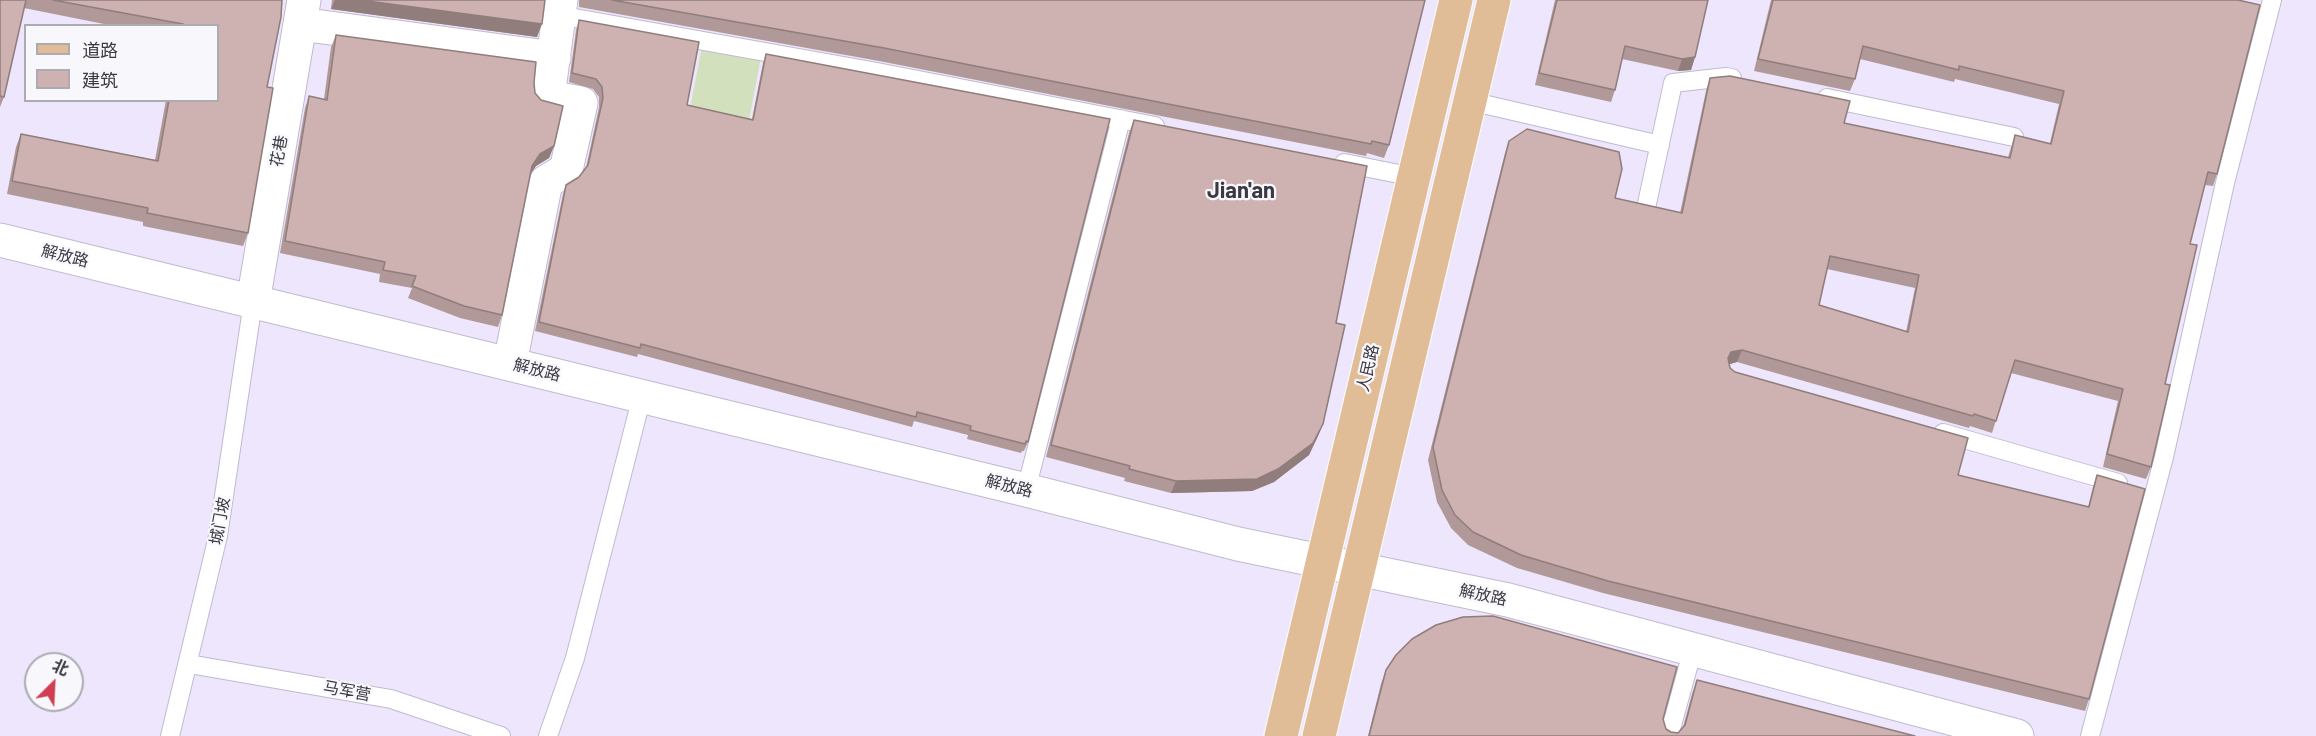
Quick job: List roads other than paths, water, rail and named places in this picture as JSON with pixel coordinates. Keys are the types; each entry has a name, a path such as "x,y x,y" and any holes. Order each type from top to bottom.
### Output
{"main road":[{"name":"人民路","path":"1281,736 1456,0"},
{"path":"1319,736 1494,0"}],"street":[{"path":"510,363 546,182 566,170 581,104 548,97 560,8"},
{"path":"302,12 554,58"},
{"name":"花巷","path":"253,302 302,12"},
{"name":"解放路","path":"0,240 510,363 1238,544 1508,600 1693,649 1948,727 2017,736"}],"lane":[{"path":"2090,736 2143,490 2272,0"},
{"path":"560,8 1171,129"},
{"path":"1646,208 1674,83 1726,77 1749,82"},
{"path":"1806,93 2014,137"},
{"path":"1470,101 1660,144"},
{"path":"1026,490 1121,119"},
{"path":"1324,159 1414,177"},
{"name":"城门坡","path":"170,736 219,536 253,302"},
{"path":"548,736 575,658 642,396"},
{"path":"1927,428 2143,490"},
{"path":"1669,736 1693,649"},
{"name":"马军营","path":"189,664 390,699 501,736"}],"district":[{"name":"Jian'an","path":"1241,191"}]}
